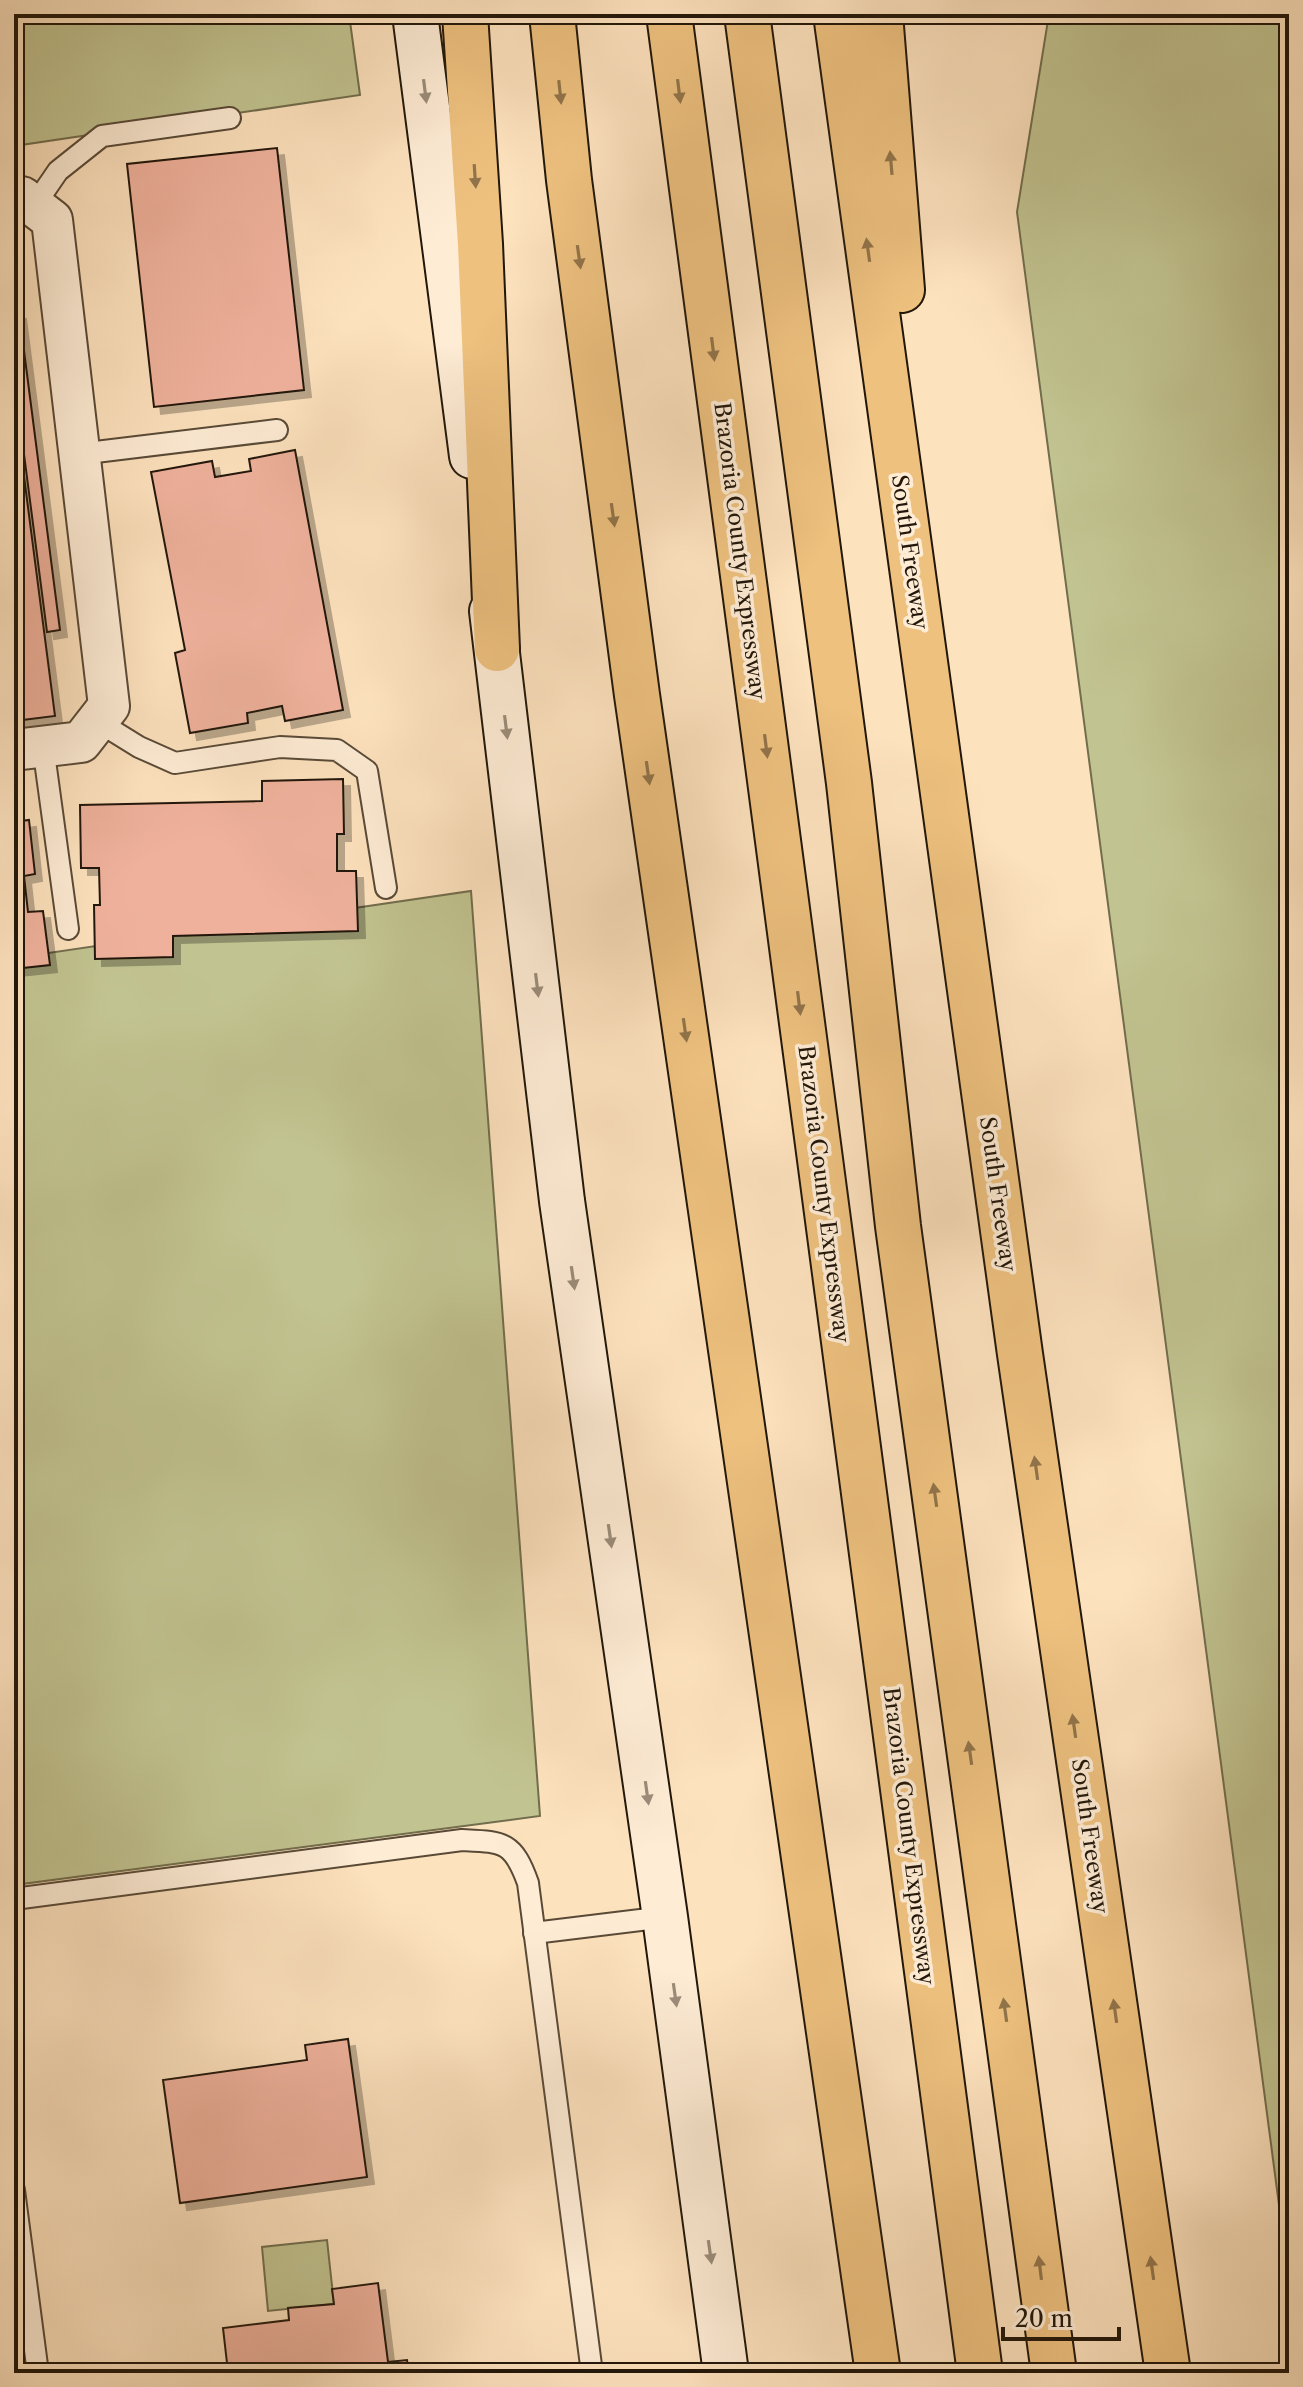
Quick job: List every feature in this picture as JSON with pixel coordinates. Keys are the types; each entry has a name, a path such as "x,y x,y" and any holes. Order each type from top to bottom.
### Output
{"highway":[{"path":"465,14 497,649"},
{"path":"552,14 569,180 635,679 878,2373"},
{"name":"Brazoria County Expressway","path":"669,14 980,2373"},
{"path":"747,14 849,783 898,1226 1054,2373"},
{"name":"South Freeway","path":"836,14 1024,1385 1168,2373"},
{"path":"880,14 940,771"}],"main road":[{"path":"415,14 497,649 562,1201 665,1917 726,2373"}],"street":[{"path":"24,201 52,220 109,706 81,742 29,748"}],"lane":[{"path":"24,201 102,136 230,118"},
{"path":"79,454 277,430"},
{"path":"97,721 139,747 175,763 280,747 337,750 367,771 386,888"},
{"path":"29,748 68,929"},
{"path":"14,1899 462,1840 501,1842 519,1857 528,1883 592,2373"},
{"path":"534,1933 665,1917"},
{"path":"14,2190 20,2276 38,2373"}],"green space":[{"path":"14,14 349,14 360,95 14,146"},
{"path":"1049,14 1289,14 1289,2281 1017,212"},
{"path":"471,891 540,1816 14,1885 14,958"},
{"path":"327,2240 334,2304 268,2311 262,2247"}],"building":[{"path":"277,148 304,390 154,407 127,164"},
{"path":"19,312 60,630 47,632 14,377 14,313"},
{"path":"14,399 55,716 14,721"},
{"path":"295,450 343,710 285,721 282,706 247,713 248,723 190,733 175,653 185,650 151,472 212,461 215,477 251,471 249,459"},
{"path":"343,779 344,834 337,834 337,871 356,871 358,931 173,936 173,957 95,959 94,905 100,905 99,868 81,868 80,805 262,801 262,781"},
{"path":"29,820 35,874 24,876 28,912 43,911 50,965 14,969 14,822"},
{"path":"348,2039 367,2177 180,2203 163,2080 307,2060 305,2045"},
{"path":"378,2283 388,2362 407,2360 409,2373 191,2373 191,2367 227,2363 223,2328 289,2320 288,2308 334,2304 332,2289"}]}
